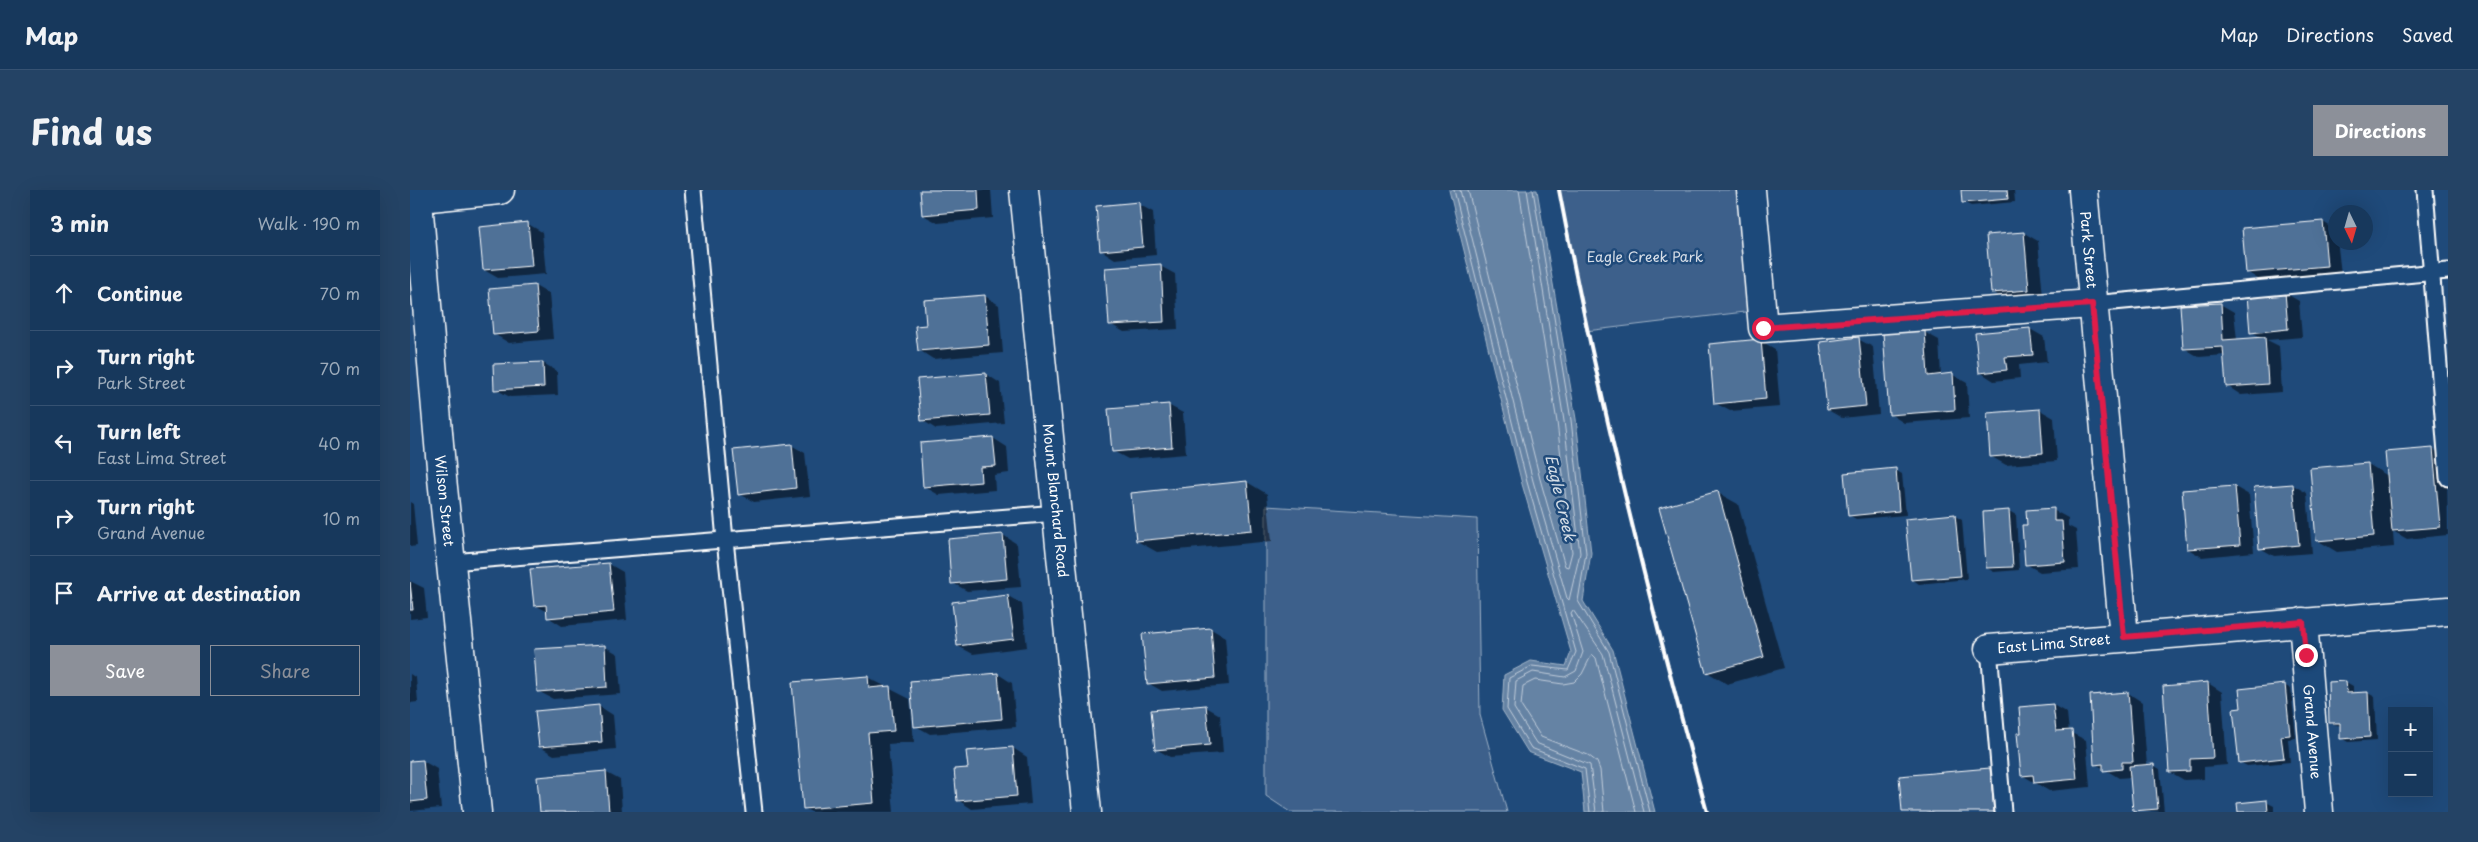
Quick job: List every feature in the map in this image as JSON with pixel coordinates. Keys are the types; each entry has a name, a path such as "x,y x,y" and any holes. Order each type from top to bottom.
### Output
{"street":[{"path":"415,196 500,190"},
{"name":"Mount Blanchard Road","path":"1024,190 1087,812"},
{"path":"1751,190 1763,328 2092,304"},
{"name":"Park Street","path":"2083,190 2124,637"},
{"name":"Wilson Street","path":"415,196 477,812"},
{"name":"East Lima Street","path":"1989,650 2124,637 2448,611"},
{"name":"Grand Avenue","path":"2303,622 2319,812"}],"lane":[{"path":"693,190 725,540 754,812"},
{"path":"2425,190 2448,478"},
{"path":"2092,304 2448,271"},
{"path":"451,562 1057,513"},
{"path":"1989,650 2003,812"}],"green space":[{"name":"Eagle Creek Park","path":"1559,190 1751,190 1761,310 1586,331"},
{"path":"1266,506 1477,519 1480,715 1507,812 1290,812 1266,796"}],"water":[{"name":"Eagle Creek","path":"1449,190 1537,190 1576,419 1591,553 1583,601 1613,650 1655,812 1585,812 1581,772 1528,752 1502,710 1504,675 1531,661 1566,666 1571,652 1522,484"}],"building":[{"path":"920,190 978,190 979,210 922,215"},
{"path":"1961,190 2007,190 2008,199 1962,203"},
{"path":"1139,202 1143,247 1100,251 1096,206"},
{"path":"2323,221 2327,266 2246,273 2242,228"},
{"path":"528,222 532,266 483,270 479,227"},
{"path":"2024,232 2029,290 1991,293 1986,235"},
{"path":"1161,264 1164,322 1109,325 1105,268"},
{"path":"535,285 539,331 493,335 489,289"},
{"path":"2285,292 2288,329 2250,333 2247,295"},
{"path":"985,295 989,345 918,351 915,326 926,325 924,300"},
{"path":"2221,303 2223,340 2265,337 2268,384 2226,387 2223,347 2183,349 2180,305"},
{"path":"2030,328 2033,355 2005,357 2007,370 1979,373 1975,333"},
{"path":"1925,331 1928,376 1953,373 1955,410 1889,415 1883,333"},
{"path":"1859,337 1866,406 1827,410 1820,342"},
{"path":"1761,339 1766,399 1714,404 1709,344"},
{"path":"543,362 544,387 494,390 493,364"},
{"path":"986,373 990,415 921,421 917,379"},
{"path":"1169,404 1172,447 1112,452 1108,409"},
{"path":"2040,409 2043,453 1990,457 1987,413"},
{"path":"993,437 996,466 980,467 981,482 923,487 920,443"},
{"path":"792,444 796,488 738,495 733,450"},
{"path":"2433,448 2440,527 2392,531 2385,452"},
{"path":"2368,463 2374,536 2316,541 2310,468"},
{"path":"1896,468 1899,511 1848,516 1844,473"},
{"path":"1247,481 1252,530 1136,541 1131,493"},
{"path":"2293,484 2299,545 2259,549 2254,487"},
{"path":"2235,486 2240,545 2187,549 2182,490"},
{"path":"1718,491 1764,657 1706,673 1659,508"},
{"path":"2054,508 2054,521 2062,521 2065,562 2025,565 2022,525 2027,525 2026,510"},
{"path":"2009,510 2013,567 1986,568 1983,512"},
{"path":"1955,514 1961,576 1911,580 1905,519"},
{"path":"1003,534 1007,579 951,584 948,539"},
{"path":"609,563 614,612 547,618 546,605 534,606 530,569"},
{"path":"410,582 413,610 410,610"},
{"path":"1008,595 1014,639 957,646 952,602"},
{"path":"1211,628 1215,678 1147,684 1142,634"},
{"path":"605,645 607,687 537,692 534,649"},
{"path":"998,673 1002,719 914,727 910,681"},
{"path":"868,676 869,688 890,686 894,731 868,733 874,803 803,809 792,682"},
{"path":"2346,681 2347,693 2368,692 2370,737 2340,739 2340,723 2329,723 2328,682"},
{"path":"2208,682 2213,758 2190,759 2190,771 2169,772 2163,686"},
{"path":"2285,684 2290,735 2281,736 2284,758 2239,763 2233,709 2241,708 2239,689"},
{"path":"2128,692 2133,762 2122,762 2122,769 2103,771 2103,764 2094,765 2090,695"},
{"path":"2053,704 2056,731 2072,730 2077,779 2034,783 2033,775 2021,776 2017,733 2021,733 2019,707"},
{"path":"599,705 602,742 539,747 535,711"},
{"path":"1206,705 1210,745 1155,750 1151,710"},
{"path":"1013,747 1017,796 957,801 954,769 968,768 966,751"},
{"path":"423,760 427,800 410,802 410,761"},
{"path":"2154,764 2158,809 2133,811 2129,766"},
{"path":"1990,768 1994,812 1902,812 1899,776"},
{"path":"606,771 609,812 540,812 537,777"},
{"path":"2267,800 2268,812 2238,812 2237,803"}],"railway":[{"path":"1559,190 1608,425 1665,657 1707,812"}],"route":[{"path":"1763,328 2092,304 2118,595 2124,637 2303,622 2306,655"}]}
